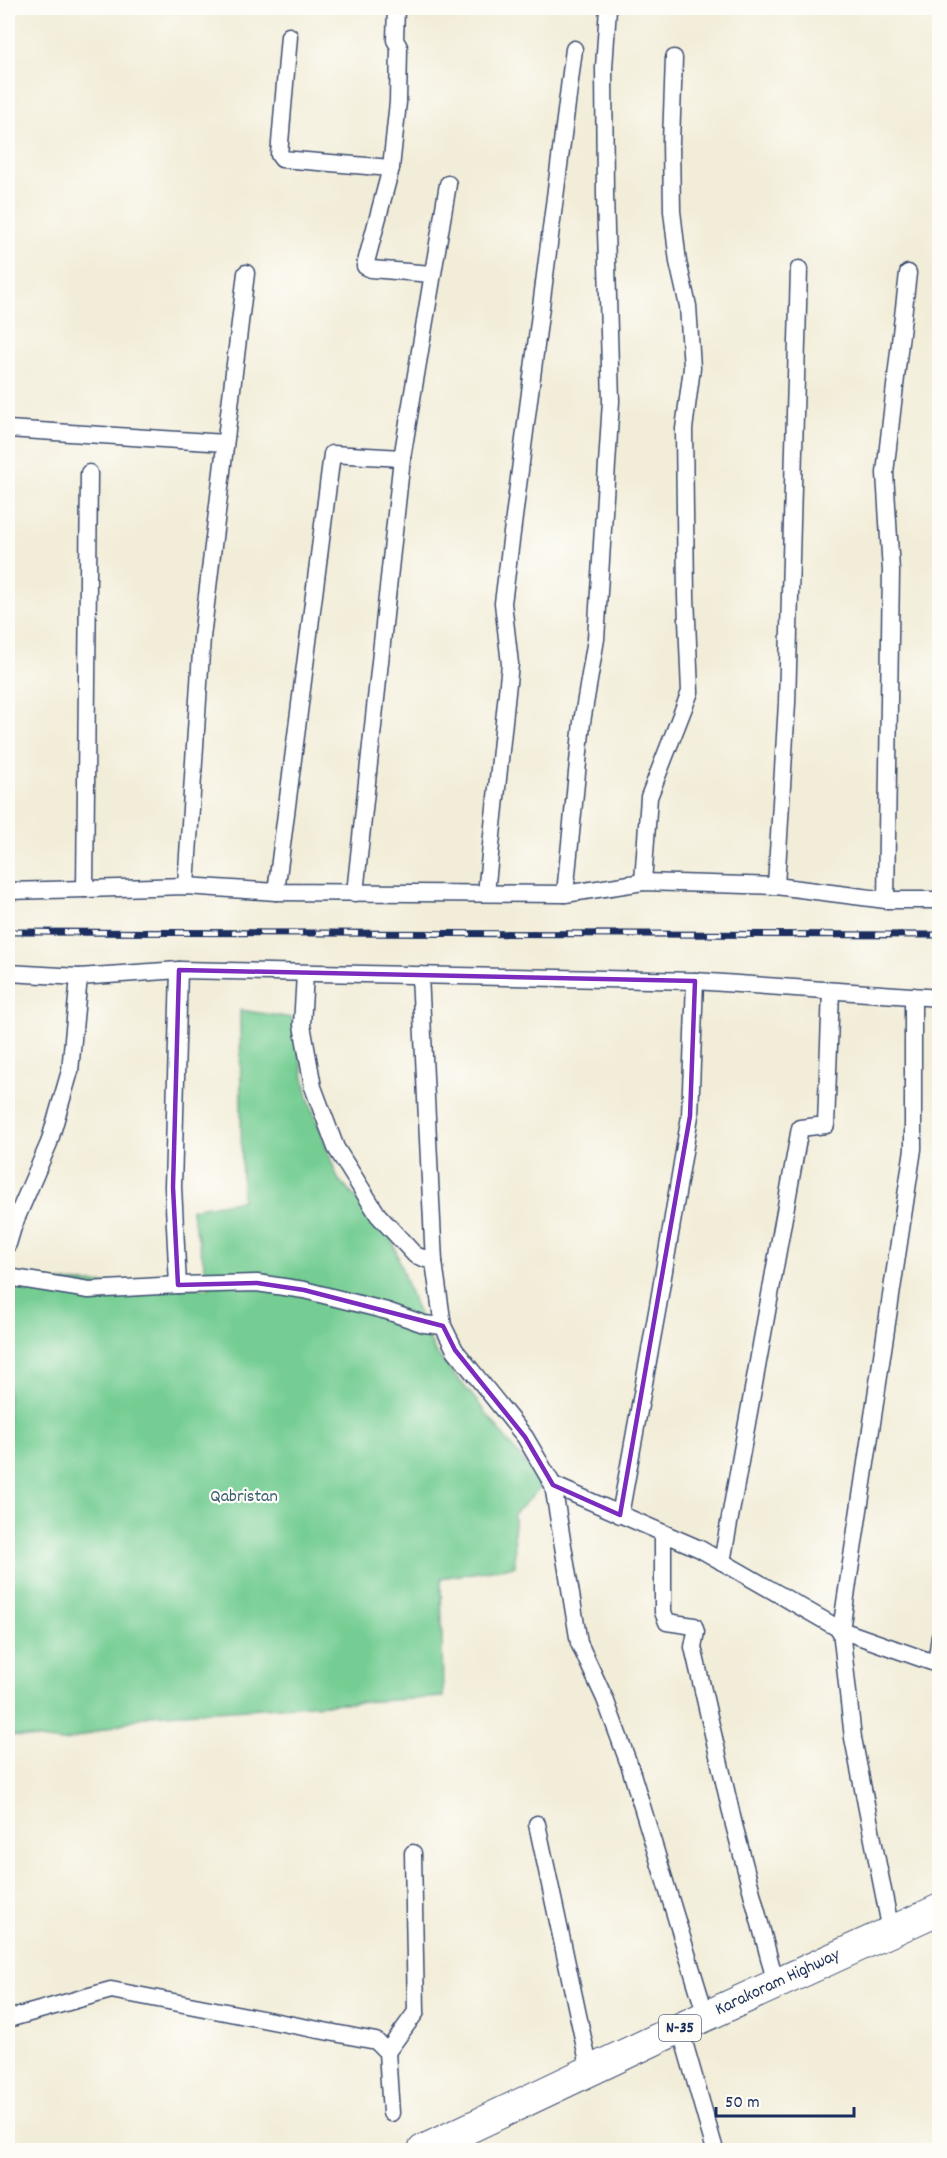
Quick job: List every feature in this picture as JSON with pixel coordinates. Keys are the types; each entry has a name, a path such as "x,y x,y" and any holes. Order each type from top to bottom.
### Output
{"highway":[{"name":"Karakoram Highway","path":"423,2151 693,2022 939,1909"}],"street":[{"path":"396,8 395,40 399,47 398,102 391,168 365,266 371,269 432,274"},
{"path":"565,894 582,722 596,639 611,401 604,68 608,8"},
{"path":"289,36 279,155 282,159 391,168"},
{"path":"486,893 510,663 503,603 574,49"},
{"path":"643,882 649,797 690,692 686,596 684,429 692,368 688,306 678,262 672,211 671,142 674,58"},
{"path":"355,893 402,458 448,184"},
{"path":"776,886 787,691 799,269"},
{"path":"186,886 202,637 246,273"},
{"path":"886,900 891,571 885,473 908,273"},
{"path":"8,429 225,443"},
{"path":"276,892 332,454 402,458"},
{"path":"85,889 89,473"},
{"path":"8,891 186,886 276,892 565,894 643,882 776,886 886,900 939,900"},
{"path":"178,1285 173,1187 179,970"},
{"path":"8,973 79,977 179,970 695,981 939,998"},
{"path":"305,974 302,1025 313,1087 336,1148 378,1215 415,1255 434,1262"},
{"path":"420,975 434,1262 443,1326 455,1350 525,1437 553,1485 579,1643 605,1699 630,1767 693,2022 715,2151"},
{"path":"8,1244 48,1143 70,1071 79,977"},
{"path":"620,1515 690,1116 695,981"},
{"path":"722,1562 800,1128 826,1125 831,991"},
{"path":"891,1931 854,1738 841,1629 913,1149 913,996"},
{"path":"8,1277 89,1290 257,1283 304,1290 387,1311 424,1324 443,1326"},
{"path":"553,1485 700,1550 841,1629 938,1665 939,1636"},
{"path":"663,1533 663,1612 667,1623 694,1626 696,1632 693,1647 734,1825 777,1984"},
{"path":"537,1824 590,2071"},
{"path":"391,2113 387,2052 416,2012 413,1853"},
{"path":"8,2019 111,1990 376,2041 387,2052"}],"highlighted area":[{"path":"179,970 695,981 690,1116 620,1515 553,1485 525,1437 455,1350 443,1326 304,1290 257,1283 178,1285 173,1187"}],"green space":[{"name":"Qabristan","path":"240,1010 292,1018 308,1097 338,1179 391,1236 408,1288 435,1352 476,1400 542,1486 514,1514 515,1566 441,1578 443,1697 149,1715 63,1742 8,1735 8,1277 60,1282 210,1288 191,1209 242,1200"}],"railway":[{"path":"8,932 940,935"}]}
